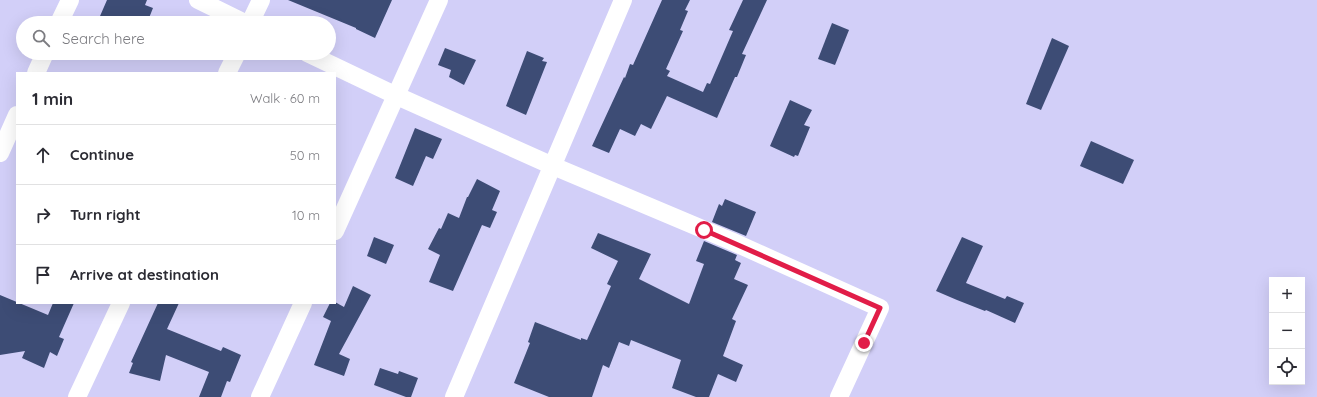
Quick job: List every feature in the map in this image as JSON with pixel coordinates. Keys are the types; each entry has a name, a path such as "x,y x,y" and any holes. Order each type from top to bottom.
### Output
{"street":[{"path":"62,16 70,0"},
{"path":"198,0 231,16"},
{"path":"253,16 261,0"},
{"path":"336,229 439,0"},
{"path":"454,397 623,0"},
{"path":"36,72 42,60"},
{"path":"228,72 234,60"},
{"path":"322,60 397,96 553,166 731,241 880,308 839,397"},
{"path":"0,153 16,117"},
{"path":"77,397 121,304"},
{"path":"260,397 302,304"}],"building":[{"path":"107,0 147,0 145,5 153,8 150,16 100,16"},
{"path":"288,0 392,0 375,38 336,20 336,16 327,16"},
{"path":"662,0 690,0 685,10 688,11 680,30 683,31 666,69 670,71 667,76 703,92 707,83 710,84 733,31 729,30 743,0 767,0 742,54 746,55 737,77 735,77 717,118 667,96 651,129 641,124 635,136 620,129 609,153 592,146 624,77 625,78 630,64 633,65"},
{"path":"832,23 849,30 835,65 818,59"},
{"path":"1052,38 1069,46 1041,110 1026,104"},
{"path":"445,48 476,60 464,85 449,77 451,70 438,65"},
{"path":"527,51 544,58 542,61 547,62 526,115 506,106"},
{"path":"790,100 812,110 804,125 810,127 798,156 795,155 794,157 770,146"},
{"path":"415,128 442,139 433,159 426,156 413,186 395,178"},
{"path":"1091,141 1134,160 1123,184 1080,166"},
{"path":"477,179 500,191 492,210 497,212 490,228 482,225 453,291 429,282 440,255 428,249 439,228 441,229 448,213 459,218 467,197"},
{"path":"725,199 756,212 746,236 712,222 719,204 722,206"},
{"path":"598,233 651,254 639,279 689,304 704,264 696,261 704,241 737,255 735,260 741,263 734,279 748,285 732,319 736,321 723,356 743,365 736,382 718,374 709,397 696,397 672,388 681,360 631,340 629,346 619,342 609,368 603,365 592,397 549,397 514,383 530,343 528,342 535,322 581,340 581,338 587,340 611,286 607,284 618,261 591,248"},
{"path":"374,237 394,245 386,264 367,256"},
{"path":"962,237 983,246 966,283 1005,299 1007,296 1024,303 1015,323 936,291"},
{"path":"353,286 371,295 339,354 350,359 344,376 314,365 331,321 323,317 330,304 336,304 336,303 344,307"},
{"path":"0,295 16,302 16,304 22,304 48,315 53,304 74,304 59,337 64,339 57,356 50,352 44,368 22,358 25,351 0,355"},
{"path":"158,304 179,304 167,329 221,351 223,347 241,355 230,382 227,381 221,397 199,397 209,372 166,355 160,381 129,373 133,363 131,362"},
{"path":"380,368 398,374 399,371 418,378 411,397 406,397 374,385"}],"route":[{"path":"704,230 880,308 864,343"}]}
